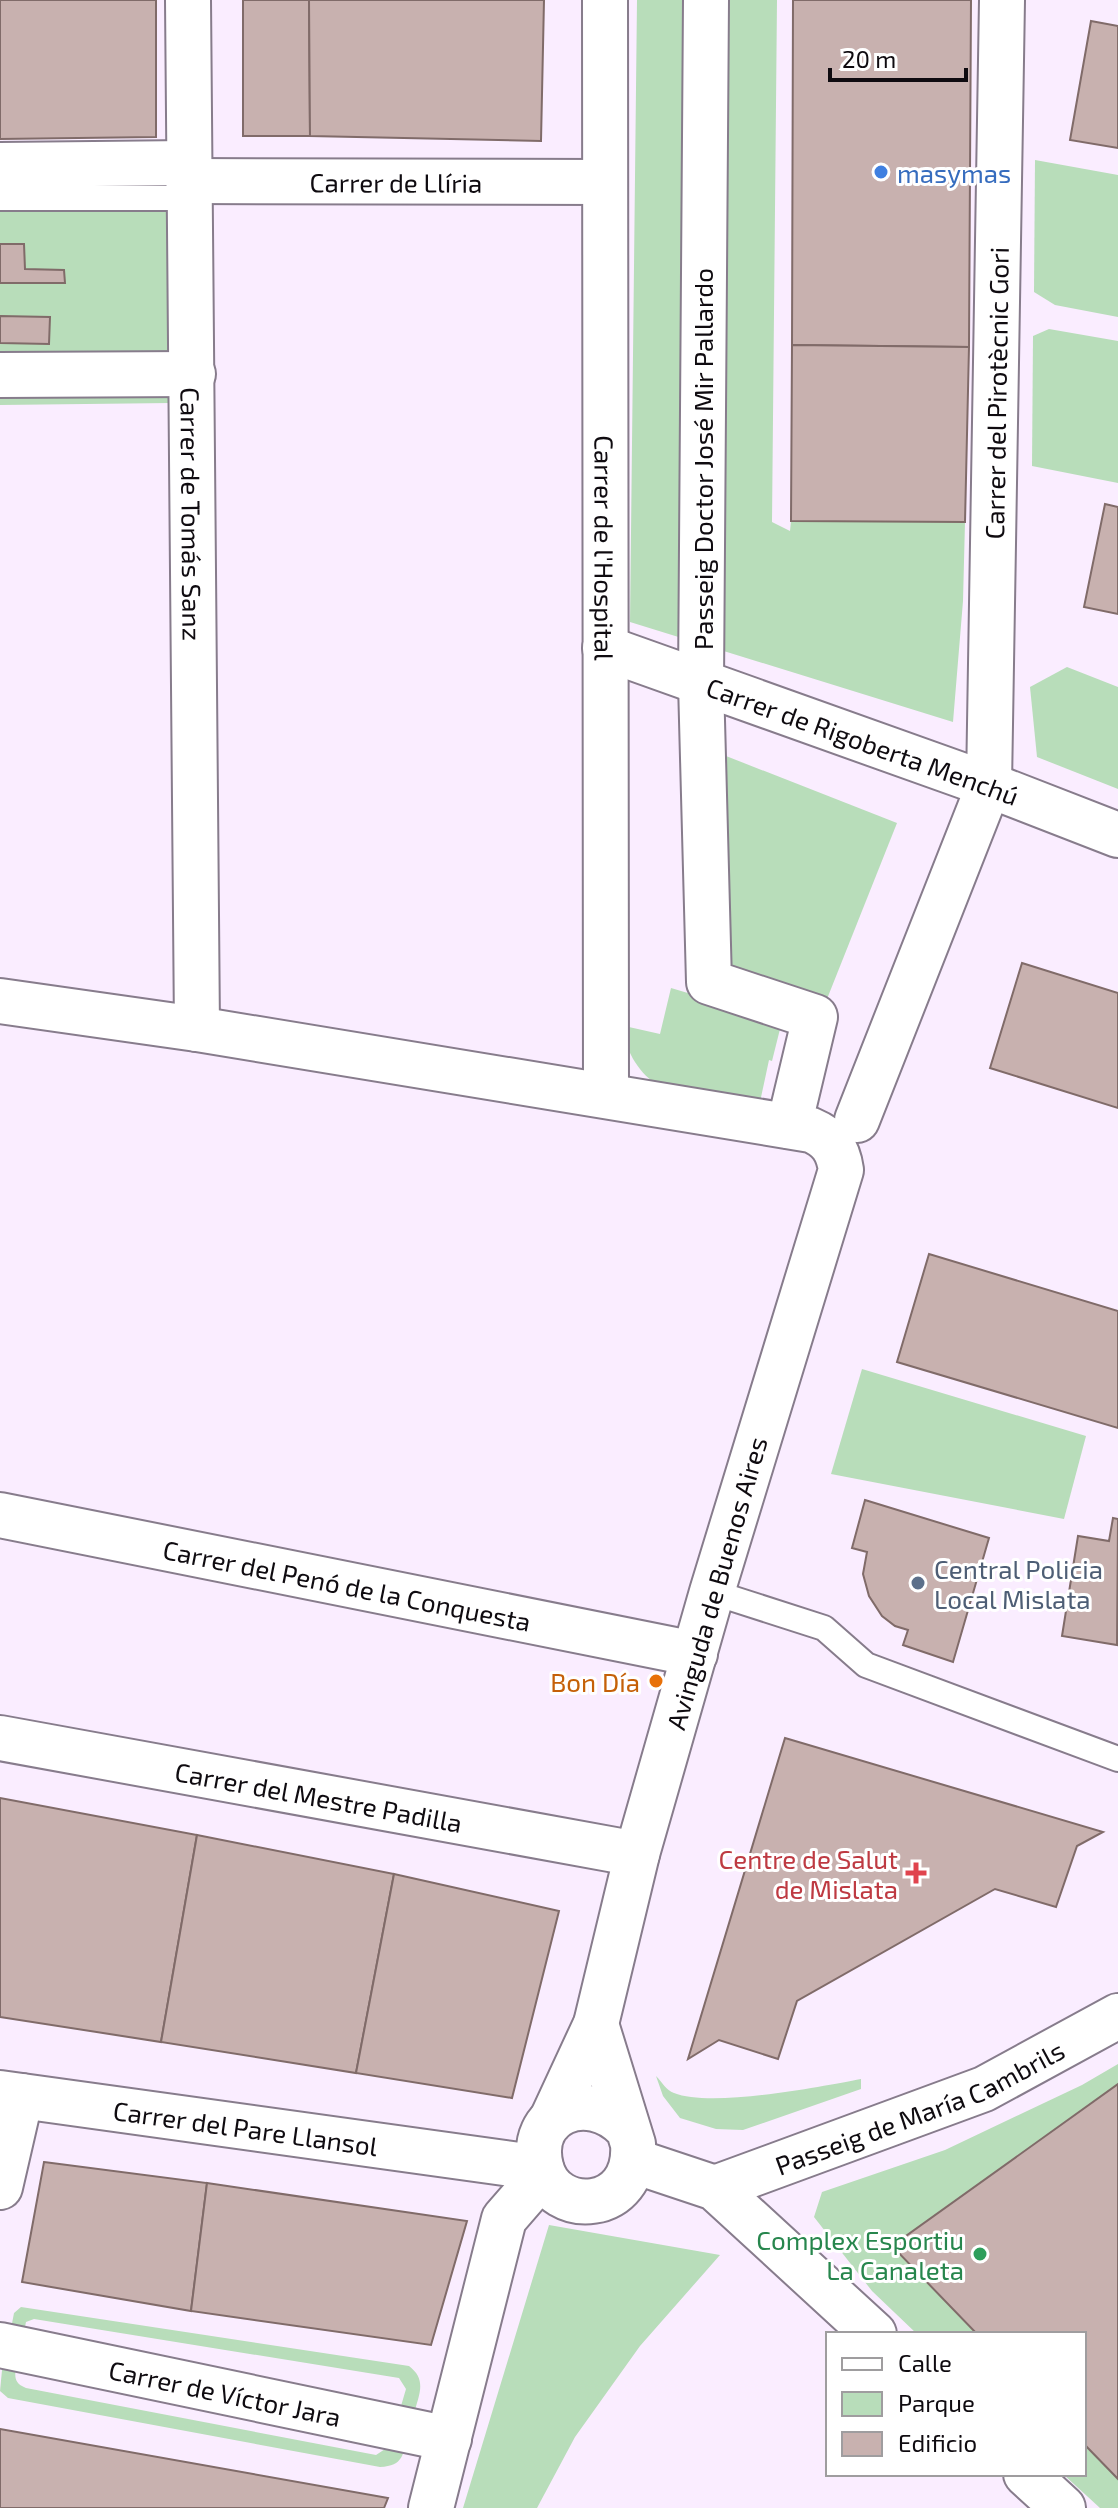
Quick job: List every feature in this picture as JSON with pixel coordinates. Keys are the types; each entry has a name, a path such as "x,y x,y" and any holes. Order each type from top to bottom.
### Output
{"street":[{"name":"Carrer de Tomás Sanz","path":"188,0 197,1029"},
{"name":"Carrer de l'Hospital","path":"605,0 606,1095"},
{"name":"Passeig Doctor José Mir Pallardo","path":"706,0 701,683 709,982 815,1017 789,1126"},
{"name":"Carrer del Pirotècnic Gori","path":"989,785 1002,0"},
{"name":"Carrer de Llíria","path":"0,165 605,182"},
{"path":"0,375 193,374"},
{"name":"Carrer de Rigoberta Menchú","path":"605,648 989,785 1118,835"},
{"name":"Avinguda de Buenos Aires","path":"545,2150 596,2024 637,1854 844,1145 989,785"},
{"path":"0,1001 197,1029 789,1126 811,1130 844,1145"},
{"name":"Carrer del Penó de la Conquesta","path":"0,1515 695,1654"},
{"name":"Carrer del Mestre Padilla","path":"0,1738 637,1854"},
{"name":"Passeig de María Cambrils","path":"715,2188 984,2089 1118,2016"},
{"name":"Avinguda de Buenos Aires","path":"596,2024 630,2144"},
{"path":"0,2187 10,2094"},
{"name":"Carrer del Pare Llansol","path":"10,2094 491,2161 545,2150"},
{"path":"431,2508 504,2219 567,2110 583,2106 600,2108 615,2115 630,2144 629,2177 619,2190 605,2199 575,2201 560,2194 545,2150"},
{"path":"630,2144 715,2188 872,2332"},
{"name":"Carrer de Víctor Jara","path":"0,2345 449,2439"},
{"path":"1028,2476 1063,2508"}],"lane":[{"path":"0,198 178,198 188,172"},
{"path":"712,1592 824,1628 866,1665 1118,1759"}],"green space":[{"path":"637,0 777,0 772,522 790,531 791,521 965,522 963,601 953,722 630,622"},
{"path":"1035,160 1118,175 1118,317 1055,305 1034,292"},
{"path":"0,186 171,186 171,403 0,405"},
{"path":"1049,329 1118,341 1118,483 1032,466 1033,336"},
{"path":"1067,667 1118,687 1118,789 1037,757 1030,687"},
{"path":"726,756 897,823 821,1014 722,976"},
{"path":"671,988 782,1021 760,1102 657,1085 637,1066 620,1025 660,1034"},
{"path":"862,1369 1086,1436 1064,1519 831,1474"},
{"name":"Complex Esportiu La Canaleta","path":"1118,2064 1118,2508 1100,2508 1065,2476 1086,2476 1086,2332 915,2332 872,2291 814,2217 822,2192 945,2150 1082,2085"},
{"path":"656,2076 671,2092 691,2097 766,2095 861,2079 861,2089 743,2130 716,2129 680,2118 663,2096"},
{"path":"549,2225 720,2255 640,2346 575,2437 537,2508 463,2508"},
{"path":"21,2307 409,2366 420,2381 419,2397 415,2410 401,2406 406,2389 399,2378 34,2319 26,2322 22,2341 9,2339 14,2313"},
{"path":"3,2360 16,2364 17,2381 26,2388 376,2455 408,2434 401,2458 394,2464 380,2467 8,2398 0,2391"}],"building":[{"path":"0,0 156,0 156,137 0,139"},
{"path":"243,0 309,0 310,136 243,136"},
{"path":"309,0 544,0 541,141 310,136"},
{"name":"masymas","path":"793,0 971,0 969,347 792,345"},
{"path":"1091,21 1118,26 1118,148 1070,140"},
{"path":"0,244 24,244 25,269 64,270 65,283 0,283"},
{"path":"0,316 50,317 49,344 0,343"},
{"path":"792,345 969,347 965,522 791,521"},
{"path":"1105,504 1118,507 1118,614 1084,607"},
{"path":"1022,963 1118,993 1118,1108 990,1068"},
{"path":"929,1254 1118,1311 1118,1428 897,1362"},
{"path":"865,1500 989,1538 953,1662 903,1645 908,1630 895,1626 882,1616 869,1596 863,1574 867,1552 852,1548"},
{"path":"1113,1518 1118,1519 1117,1645 1062,1636 1078,1536 1109,1541"},
{"path":"785,1738 1103,1832 1077,1846 1056,1907 995,1889 797,2001 778,2059 719,2040 688,2059"},
{"path":"0,1798 197,1835 161,2042 0,2017"},
{"path":"197,1835 394,1874 356,2073 161,2042"},
{"path":"394,1874 559,1911 512,2098 356,2073"},
{"name":"Complex Esportiu La Canaleta","path":"1118,2084 1118,2479 1086,2446 1086,2332 975,2332 892,2246"},
{"path":"44,2162 207,2183 191,2311 22,2282"},
{"path":"207,2183 467,2221 431,2345 191,2311"},
{"path":"0,2429 388,2498 384,2508 0,2508"}],"place":[{"name":"masymas","path":"881,172"},
{"name":"Central Policia Local Mislata","path":"918,1583"},
{"name":"Bon Día","path":"656,1681"},
{"name":"Centre de Salut de Mislata","path":"916,1873"},
{"name":"Complex Esportiu La Canaleta","path":"980,2254"}]}
